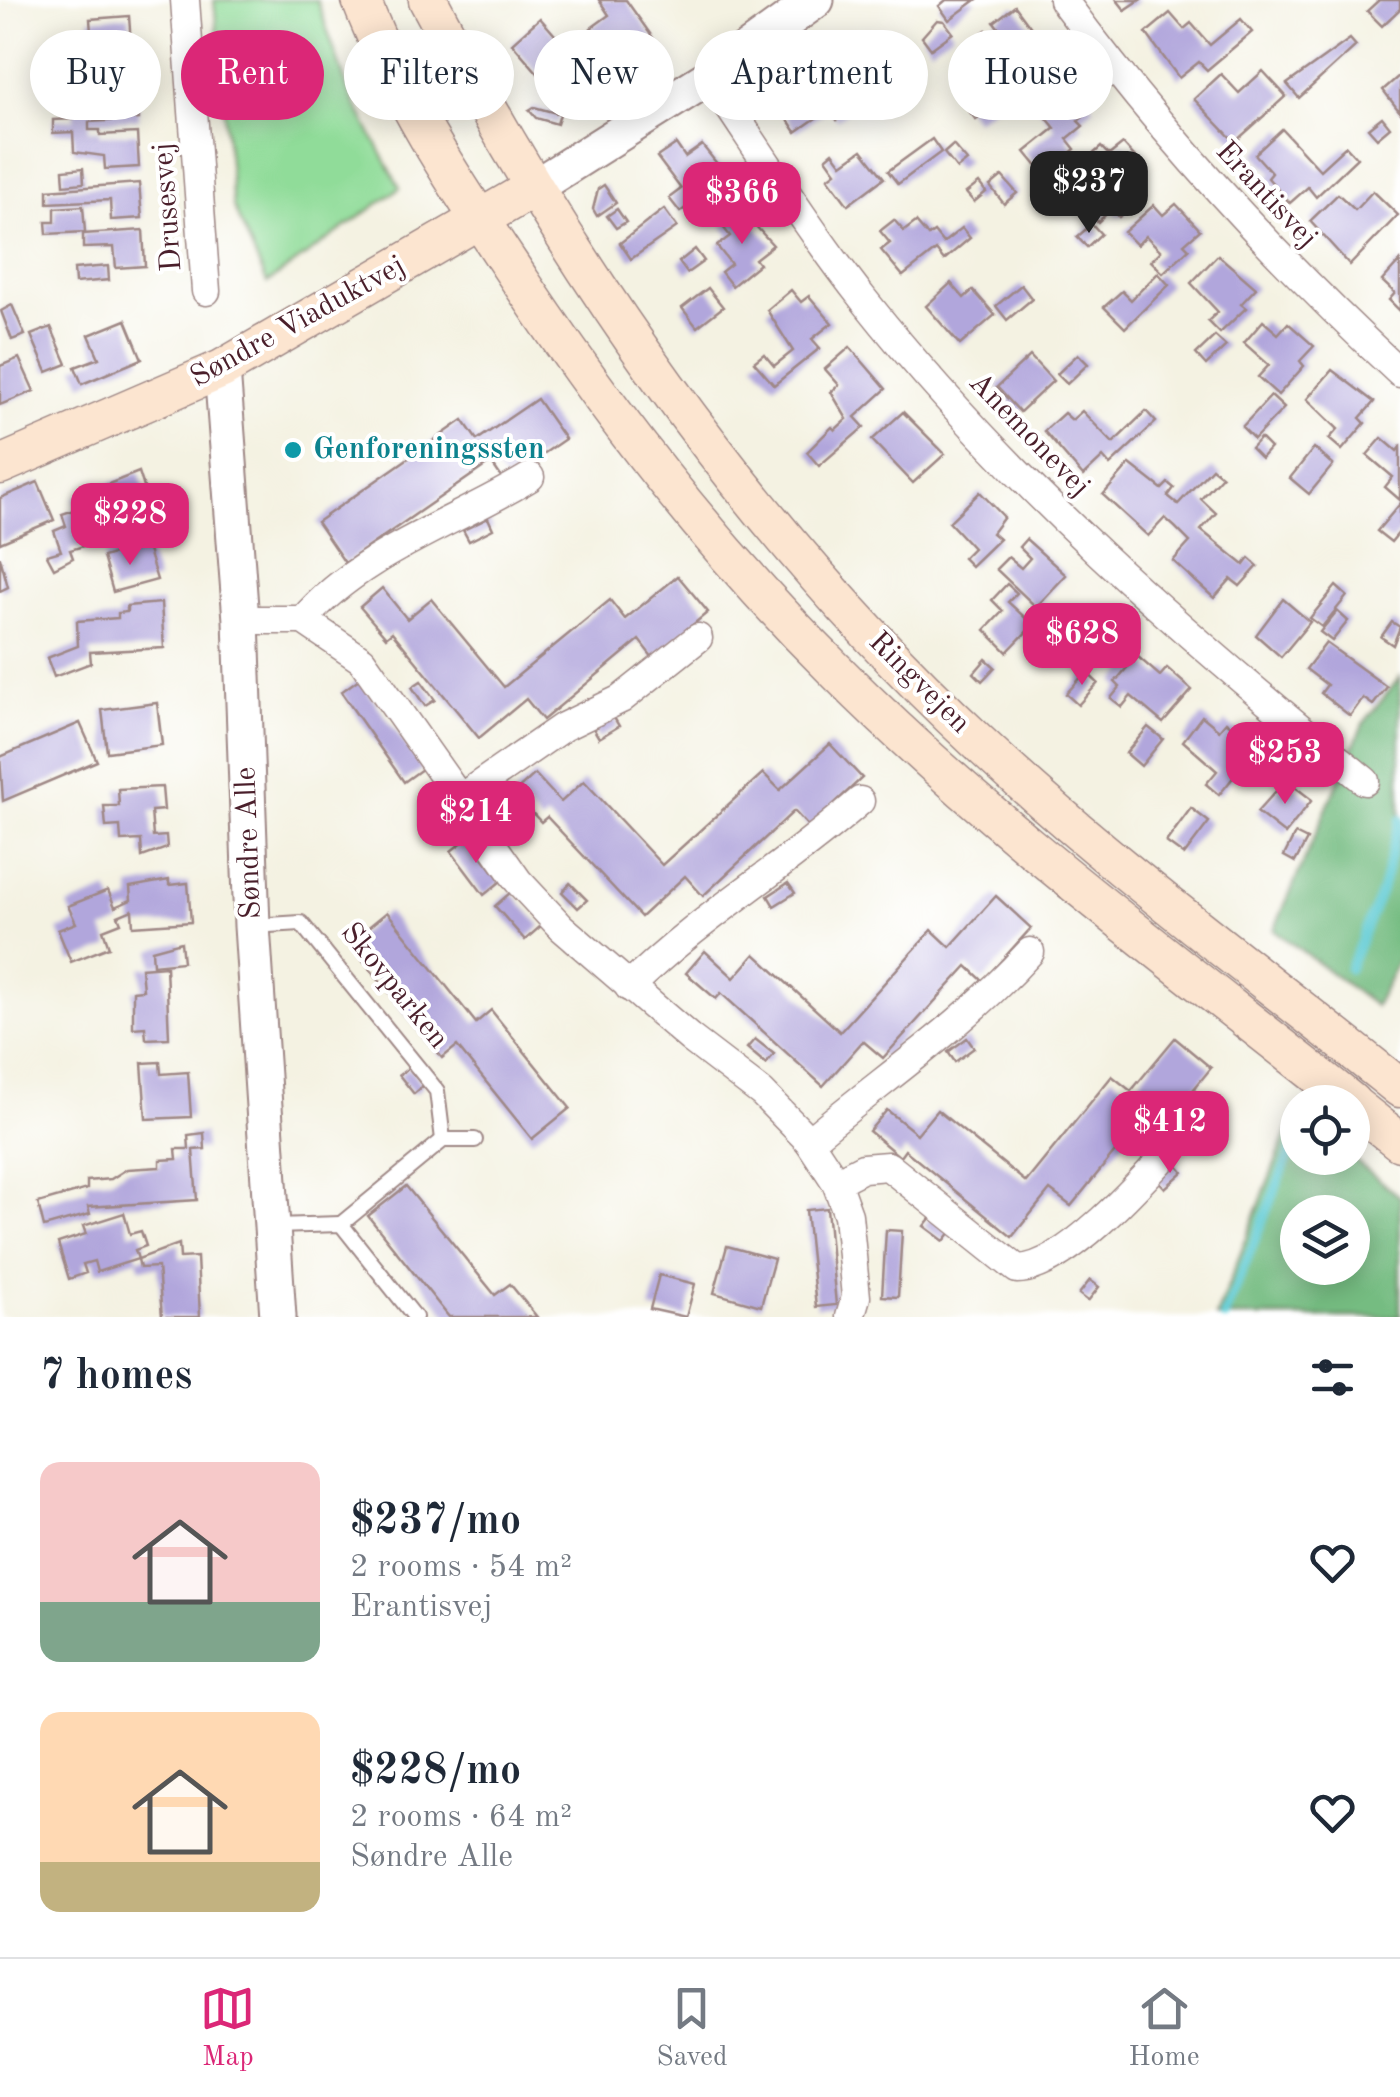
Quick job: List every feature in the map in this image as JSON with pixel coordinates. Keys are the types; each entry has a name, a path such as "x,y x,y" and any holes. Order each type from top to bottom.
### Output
{"main road":[{"name":"Ringvejen","path":"361,0 417,123 580,372 653,466 835,671 1058,870 1329,1085"},
{"name":"Ringvejen","path":"428,0 533,188 692,426 790,546 977,742 1076,831 1400,1088"},
{"name":"Søndre Viaduktvej","path":"0,464 222,369 533,188"},
{"name":"Ringvejen","path":"1370,1118 1400,1142"}],"street":[{"name":"Drusesvej","path":"185,0 206,290"},
{"path":"774,30 816,0"},
{"name":"Erantisvej","path":"1063,0 1199,171 1288,267 1400,373"},
{"path":"533,188 694,86"},
{"name":"Anemonevej","path":"739,120 864,300 979,432 1121,574 1366,781"},
{"name":"Søndre Alle","path":"222,369 241,620 252,926 278,1317"},
{"path":"303,620 320,600 363,566 472,512 530,476"},
{"path":"241,620 303,620 336,638 362,660 518,881 561,927 762,1093 809,1141 836,1182 855,1250 856,1296 850,1317"},
{"path":"459,798 563,727 621,698 698,638"},
{"path":"629,986 675,941 819,837 860,801"},
{"path":"809,1141 880,1080 950,1032 1030,952"},
{"path":"836,1182 863,1168 888,1166 1017,1269 1030,1269 1045,1265 1112,1210 1206,1111"}],"lane":[{"name":"Skovparken","path":"252,926 301,923 437,1091 443,1140"},
{"path":"273,1226 341,1224 443,1140 475,1140"},
{"path":"341,1224 415,1317"}],"green space":[{"path":"214,0 317,0 344,78 344,120 364,120 400,188 267,283 233,206 225,120 324,120 324,30 217,30"},
{"path":"1400,677 1400,957 1375,1006 1274,930 1363,724"},
{"path":"1280,1151 1280,1175 1370,1173 1400,1197 1400,1317 1216,1317"}],"building":[{"path":"599,0 626,0 647,30 592,30 609,15"},
{"path":"946,0 976,0 949,20 939,6"},
{"path":"1117,0 1140,0 1125,10"},
{"path":"1379,0 1400,0 1400,9 1382,26 1367,11"},
{"path":"1015,6 1033,30 1000,30 994,22"},
{"path":"1170,13 1184,29 1191,23 1210,45 1241,19 1252,32 1207,70 1199,62 1179,78 1146,33"},
{"path":"129,16 130,30 91,30 90,19"},
{"path":"540,18 551,30 534,30 534,69 514,41"},
{"path":"937,20 944,21 951,30 931,49 928,30"},
{"path":"1350,39 1356,46 1299,98 1287,84"},
{"path":"1263,71 1286,96 1235,142 1194,99 1221,74 1239,93"},
{"path":"1400,75 1400,112 1383,90"},
{"path":"1382,117 1390,127 1377,138 1368,128"},
{"path":"53,120 122,120 89,122 89,130 100,130 100,135 137,133 139,167 105,169 104,156 74,152 73,132 53,133"},
{"path":"788,120 813,120 796,132"},
{"path":"1048,120 1079,120 1083,126 1067,139 1075,149 1068,155 1074,162 1060,181 1049,171 1044,175 1025,152 1055,128"},
{"path":"1282,129 1320,170 1346,146 1357,158 1316,197 1308,187 1290,203 1268,178 1272,173 1255,154"},
{"path":"932,139 941,152 898,184 888,171"},
{"path":"676,144 685,157 702,145 722,170 705,183 710,190 680,212 669,198 681,189 657,157"},
{"path":"1123,144 1146,169 1131,182 1135,187 1098,222 1083,205 1107,191 1083,163 1101,147 1109,155"},
{"path":"953,145 967,161 957,169 944,153"},
{"path":"862,150 884,178 848,205 828,178 836,172 826,158 833,152 842,164"},
{"path":"83,168 84,183 64,185 63,170"},
{"path":"1002,176 1017,193 1004,204 990,186"},
{"path":"139,183 142,218 111,220 110,200 48,203 48,190"},
{"path":"979,183 986,192 974,202 966,193"},
{"path":"604,185 616,203 597,216 593,209 598,189"},
{"path":"1373,191 1398,215 1350,265 1310,221 1338,194 1355,210"},
{"path":"1133,194 1139,200 1119,217 1114,211"},
{"path":"1176,204 1200,230 1184,244 1189,249 1163,273 1151,261 1161,251 1146,236 1137,245 1124,232 1154,205 1163,215"},
{"path":"83,206 85,232 47,234 46,222 55,222 55,208"},
{"path":"617,209 626,222 616,228 607,216"},
{"path":"664,209 677,227 631,259 620,243"},
{"path":"742,211 773,245 755,259 759,264 732,286 721,272 731,264 717,246 730,236 723,227"},
{"path":"894,220 904,231 916,222 928,236 934,232 943,243 962,228 970,238 944,260 936,250 903,276 881,250 890,243 880,231"},
{"path":"1092,224 1101,234 1087,247 1077,237"},
{"path":"143,230 145,266 116,268 114,247 83,248 83,234"},
{"path":"695,249 704,261 687,273 679,262"},
{"path":"1218,255 1256,288 1241,304 1246,308 1220,333 1208,321 1218,312 1191,283"},
{"path":"1400,261 1400,311 1389,300 1395,293 1382,281"},
{"path":"108,266 109,280 75,283 74,269"},
{"path":"1158,273 1169,285 1125,328 1104,307 1122,291 1131,300"},
{"path":"951,283 964,298 973,290 995,315 960,345 926,306"},
{"path":"1021,285 1032,299 1007,320 996,306"},
{"path":"708,288 723,307 697,327 682,308"},
{"path":"791,290 801,302 809,296 832,323 812,339 820,348 774,385 754,362 764,354 774,366 793,351 767,310"},
{"path":"12,305 25,335 12,340 1,311"},
{"path":"126,320 142,359 82,384 75,367 99,358 89,335"},
{"path":"1263,321 1278,334 1288,323 1314,346 1300,361 1304,366 1278,395 1258,377 1269,365 1244,343"},
{"path":"51,327 67,364 47,372 31,335"},
{"path":"1215,336 1226,346 1206,365 1196,354"},
{"path":"850,347 886,389 855,417 864,427 819,466 807,452 832,427 835,430 847,419 831,392 839,385 825,369"},
{"path":"1078,354 1088,364 1067,384 1057,374"},
{"path":"1030,356 1053,381 1020,412 997,387"},
{"path":"19,358 34,391 0,405 0,366"},
{"path":"1332,370 1374,402 1360,418 1365,423 1342,450 1329,439 1338,429 1307,399"},
{"path":"1271,396 1284,408 1254,439 1242,427"},
{"path":"537,399 565,439 504,481 491,462 345,563 317,522 463,420 477,440"},
{"path":"1082,411 1113,443 1146,411 1156,422 1110,465 1103,457 1083,476 1044,431 1064,413 1072,420"},
{"path":"903,412 945,454 913,483 872,440"},
{"path":"1260,438 1270,448 1261,458 1251,448"},
{"path":"1382,438 1397,451 1400,447 1400,500 1385,487 1393,477 1367,455"},
{"path":"1314,448 1333,465 1309,494 1290,478"},
{"path":"1130,464 1162,489 1168,483 1174,488 1168,496 1178,504 1212,468 1222,476 1201,499 1216,513 1201,530 1244,565 1249,558 1258,566 1240,586 1231,579 1214,598 1173,561 1190,542 1175,527 1165,518 1148,536 1103,495"},
{"path":"139,472 153,515 112,529 107,539 70,550 73,558 54,568 47,555 61,551 54,531 66,526 62,514 77,509 73,498"},
{"path":"38,482 54,520 0,543 0,498"},
{"path":"980,492 1004,517 992,533 999,539 971,566 963,558 973,548 949,522"},
{"path":"1400,504 1400,531 1391,542 1377,531"},
{"path":"488,518 493,529 469,541 463,530"},
{"path":"139,528 143,539 122,547 118,536"},
{"path":"1026,539 1066,575 1036,607 996,569 1008,557 1021,568 1030,558 1019,547"},
{"path":"146,544 157,580 113,592 103,557"},
{"path":"0,557 8,587 0,591"},
{"path":"678,576 708,612 653,658 639,640 543,720 526,699 479,738 392,632 386,637 360,607 382,588 407,619 431,599 504,687 610,600 625,619"},
{"path":"1007,584 1017,593 1008,602 1033,625 1007,652 985,630 1003,611 992,600"},
{"path":"1336,586 1347,596 1322,627 1310,618"},
{"path":"1283,599 1310,622 1281,657 1256,635"},
{"path":"161,603 164,648 90,652 91,663 54,677 47,658 78,646 77,621 118,618 118,613 127,612 127,606"},
{"path":"1084,609 1095,619 1103,611 1128,633 1098,665 1062,633"},
{"path":"1337,611 1348,621 1332,641 1320,632"},
{"path":"1392,622 1400,627 1393,645 1381,637"},
{"path":"1326,643 1387,687 1373,705 1363,698 1350,716 1321,693 1327,685 1306,669"},
{"path":"1137,656 1160,676 1167,668 1192,690 1163,723 1131,696 1122,707 1111,698 1120,687 1115,682"},
{"path":"986,659 995,667 982,681 974,673"},
{"path":"1086,672 1098,683 1078,705 1066,694"},
{"path":"359,679 422,769 404,782 341,692"},
{"path":"421,681 435,700 425,706 412,687"},
{"path":"157,703 162,745 107,752 102,710"},
{"path":"613,716 619,726 599,738 593,728"},
{"path":"1202,716 1219,730 1226,722 1252,743 1238,760 1244,764 1219,795 1206,784 1217,771 1183,741"},
{"path":"80,723 97,761 3,801 0,757"},
{"path":"1148,727 1163,739 1141,766 1126,753"},
{"path":"830,744 862,778 809,827 794,811 703,896 685,876 641,917 547,817 541,822 514,793 535,774 561,802 584,781 662,865 763,773 780,790"},
{"path":"1286,780 1312,800 1285,834 1257,812"},
{"path":"162,787 164,810 151,811 153,837 166,836 167,848 142,857 141,840 121,841 120,826 106,827 104,806 119,806 118,789"},
{"path":"1191,808 1209,822 1184,855 1166,842"},
{"path":"1295,834 1307,840 1295,862 1284,856"},
{"path":"468,838 501,881 484,895 451,851"},
{"path":"169,880 169,885 188,883 191,922 133,926 132,910 118,916 121,923 103,930 109,947 71,962 58,930 76,923 68,906 108,890 115,907 131,900 130,887"},
{"path":"570,883 587,900 578,908 562,892"},
{"path":"788,883 795,893 774,906 768,896"},
{"path":"511,892 541,926 525,940 495,906"},
{"path":"996,896 1031,928 983,981 967,966 883,1058 863,1041 823,1086 721,993 716,999 686,973 705,951 734,978 755,954 840,1032 932,930 950,947"},
{"path":"387,912 476,1023 491,1010 570,1108 532,1139 457,1046 442,1058 349,943"},
{"path":"181,942 183,962 153,965 152,950"},
{"path":"166,966 169,1038 146,1039 145,1027 133,1028 133,991 143,990 141,968"},
{"path":"967,1038 974,1048 955,1062 948,1052"},
{"path":"1175,1038 1211,1068 1166,1123 1149,1110 1071,1206 1050,1190 1012,1237 905,1150 900,1157 869,1131 887,1110 917,1134 937,1110 1026,1182 1112,1076 1131,1091"},
{"path":"755,1039 774,1054 766,1064 747,1048"},
{"path":"160,1062 161,1074 188,1072 191,1117 146,1119 142,1063"},
{"path":"409,1068 423,1086 414,1094 399,1075"},
{"path":"204,1133 205,1149 193,1150 197,1200 88,1207 90,1214 44,1227 38,1203 87,1189 87,1181 111,1179 127,1169 160,1167 160,1160 177,1159 176,1149 189,1149 188,1135"},
{"path":"1175,1163 1183,1172 1165,1188 1158,1180"},
{"path":"406,1186 495,1295 510,1284 537,1317 449,1317 368,1216"},
{"path":"827,1208 836,1305 816,1307 806,1210"},
{"path":"124,1213 130,1234 141,1231 146,1246 135,1250 138,1259 97,1272 94,1261 83,1264 86,1273 69,1279 58,1243 86,1234 83,1226"},
{"path":"932,1216 951,1232 944,1241 924,1226"},
{"path":"886,1230 902,1231 898,1297 882,1296"},
{"path":"179,1244 180,1258 197,1257 200,1317 162,1317 158,1267 140,1268 138,1259"},
{"path":"727,1246 774,1259 761,1306 714,1293"},
{"path":"659,1275 695,1284 686,1317 650,1309"},
{"path":"1090,1280 1099,1287 1088,1301 1079,1294"}],"waterway":[{"path":"1349,969 1381,892 1400,820"},
{"path":"1224,1317 1281,1175"}],"place":[{"name":"Genforeningssten","path":"293,450"}]}
